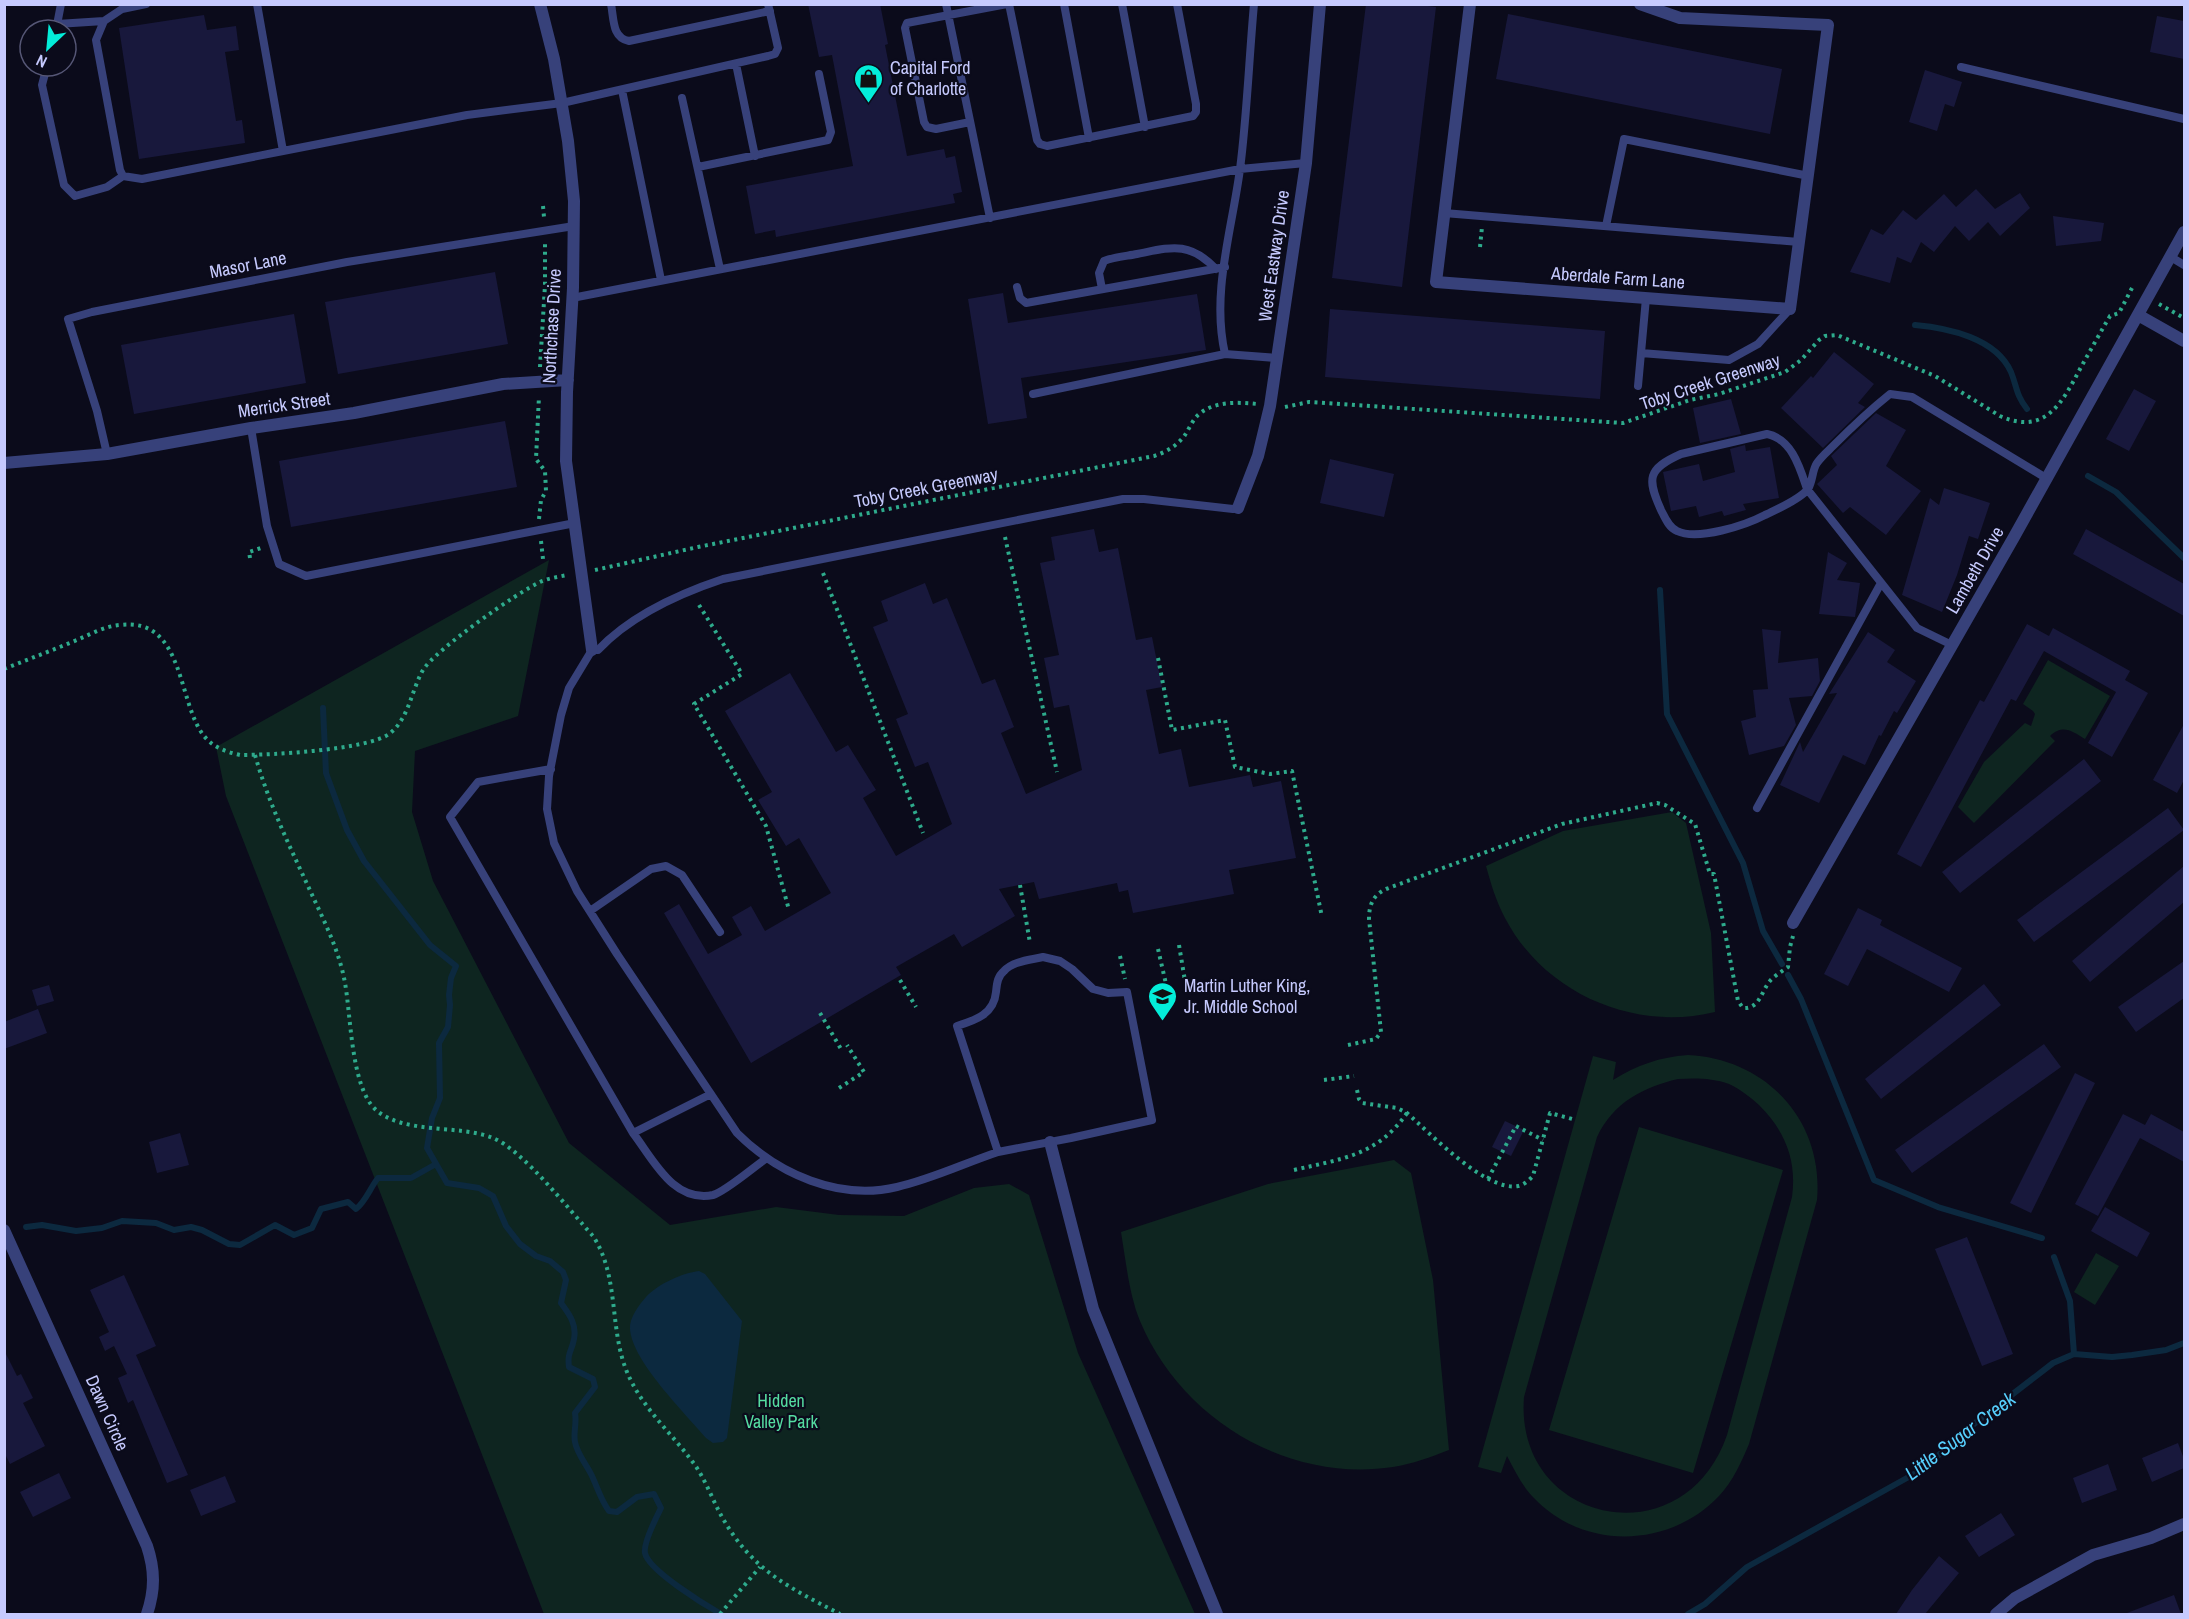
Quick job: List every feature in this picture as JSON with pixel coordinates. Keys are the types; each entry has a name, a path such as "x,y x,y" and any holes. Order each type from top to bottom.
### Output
{"street":[{"name":"Northchase Drive","path":"540,4 554,59 568,141 574,201 566,461 592,651"},
{"name":"West Eastway Drive","path":"1238,508 1258,456 1270,406 1306,163 1320,4"},
{"name":"Aberdale Farm Lane","path":"1470,4 1436,282 1790,309"},
{"path":"1640,4 1680,18 1828,25 1790,309"},
{"name":"Lambeth Drive","path":"1793,923 2184,232"},
{"path":"2138,315 2184,341"},
{"name":"Merrick Street","path":"4,463 107,454 251,428 354,413 504,384 568,380"},
{"path":"1050,1142 1093,1309 1217,1614"},
{"name":"Dawn Circle","path":"4,1230 147,1546 154,1579 152,1599 147,1614"},
{"path":"1996,1614 2024,1592 2093,1555 2151,1538 2184,1524"}],"lane":[{"path":"78,24 104,21 122,9 146,4"},
{"path":"256,4 283,151"},
{"path":"44,78 42,85 64,184 75,196 107,187 123,176 142,179 168,175 467,115 561,103 736,64 777,52 769,8 629,41 617,35 611,4"},
{"path":"946,4 990,218"},
{"path":"970,122 936,129 927,127 924,122 905,30 909,22 1008,4 1038,142 1047,146 1193,116 1196,112 1196,104 1178,4"},
{"path":"1064,4 1089,138"},
{"path":"1122,4 1145,127"},
{"path":"1225,354 1221,335 1220,268 1240,169 1254,4"},
{"path":"104,21 96,40 123,176"},
{"path":"736,64 755,156"},
{"path":"1961,68 2184,119"},
{"path":"698,167 822,142 830,138 831,132 819,74"},
{"path":"621,90 661,280"},
{"path":"682,98 720,269"},
{"path":"1606,226 1624,139 1809,176"},
{"path":"572,297 1240,169 1306,163"},
{"path":"1444,213 1799,242"},
{"name":"Masor Lane","path":"107,454 97,411 68,319 92,312 335,264 574,226"},
{"path":"1102,289 1099,273 1104,261 1174,247 1191,250 1220,268"},
{"path":"2171,257 2184,265"},
{"path":"1017,287 1021,300 1026,303 1220,268"},
{"path":"1638,386 1646,298"},
{"path":"1641,353 1729,360 1758,344 1790,309"},
{"path":"1033,394 1225,354 1277,358"},
{"path":"1952,645 1917,628 1808,489 1798,463 1776,436 1767,434 1681,454 1667,460 1652,476 1651,485 1665,518 1674,530 1684,534 1698,534 1730,528 1765,516 1808,489 1817,463 1861,418 1890,394 1912,397 2048,475"},
{"path":"251,428 267,526 279,564 306,576 574,523"},
{"path":"998,1152 957,1026 981,1017 992,1008 996,995 996,982 1003,971 1012,965 1043,957 1060,961 1094,988 1108,993 1127,992 1152,1120 998,1152 898,1187 872,1191 846,1190 817,1183 766,1158 756,1152 737,1133 590,911 554,843 547,809 561,715 569,688 592,651 598,650 614,633 685,592 723,579 1116,500 1144,499 1238,508"},
{"path":"1757,808 1881,583"},
{"path":"551,770 478,782 450,817 633,1133 671,1185 690,1194 713,1195 766,1158"},
{"path":"590,911 651,869 666,866 682,875 720,932"},
{"path":"633,1133 711,1094"}],"path":[{"path":"540,370 545,285 543,206"},
{"name":"Toby Creek Greenway","path":"1289,408 1309,402 1623,423 1690,400 1719,394 1785,372 1796,365 1825,336 1837,334 1935,376 2000,416 2009,420 2030,422 2047,416 2061,404 2110,316 2119,313 2132,288 2140,293"},
{"path":"2164,306 2184,318"},
{"path":"539,392 536,459 545,471 546,491 539,507 543,559"},
{"name":"Toby Creek Greenway","path":"595,570 698,547 1154,456 1178,443 1192,422 1205,410 1223,404 1245,403"},
{"path":"1005,537 1057,772"},
{"path":"823,573 923,833"},
{"path":"4,669 107,627 129,624 144,627 164,642 173,654 195,720 205,736 214,745 227,752 240,755 274,754 364,744 388,734 396,727 402,719 423,670 440,652 531,586 560,576"},
{"path":"699,605 742,674 694,704 766,826 789,910"},
{"path":"1158,658 1172,730 1225,720 1234,767 1270,774 1292,771 1322,917"},
{"path":"255,755 266,791 328,930 345,982 363,1091 368,1102 377,1111 398,1122 469,1131 492,1137 511,1149 593,1236 606,1261 619,1347 636,1391 692,1460 735,1538 760,1567 798,1592 840,1614"},
{"path":"1347,1045 1376,1040 1381,1032 1369,919 1370,905 1376,896 1386,890 1562,824 1657,803 1665,805 1695,824 1710,874 1714,874 1738,1001 1743,1008 1752,1007 1757,1003 1768,984 1788,967 1794,933 1793,923"},
{"path":"1020,885 1030,943"},
{"path":"1179,945 1185,981"},
{"path":"1158,949 1166,984"},
{"path":"1120,956 1127,992"},
{"path":"900,980 916,1007"},
{"path":"820,1013 841,1049"},
{"path":"839,1088 864,1072 847,1045"},
{"path":"1324,1080 1354,1076"},
{"path":"1357,1090 1362,1103 1397,1108 1407,1113 1472,1170 1504,1186 1518,1186 1528,1182 1533,1176 1550,1113 1576,1120"},
{"path":"1294,1170 1355,1156 1370,1149 1387,1137 1407,1113"},
{"path":"1488,1179 1516,1126 1543,1140"},
{"path":"720,1614 760,1567"}],"green space":[{"name":"Hidden Valley Park","path":"549,560 518,716 415,751 412,812 433,881 569,1143 670,1225 776,1207 839,1215 904,1216 974,1188 1009,1184 1029,1195 1078,1353 1195,1614 544,1614 226,796 216,747"},
{"path":"2048,660 2110,696 2085,739 2068,730 2055,732 2050,736 2055,741 1974,823 1958,807 1984,762 2025,723 2031,726 2035,714 2023,704"},
{"path":"1672,812 1686,823 1711,933 1715,1012 1684,1017 1653,1016 1623,1011 1594,1001 1567,986 1543,967 1522,944 1496,899 1486,866 1563,831"},
{"path":"1688,1055 1717,1059 1742,1068 1765,1082 1785,1099 1800,1120 1811,1145 1817,1171 1817,1200 1749,1444 1733,1478 1719,1496 1699,1513 1676,1526 1652,1533 1627,1536 1602,1534 1577,1527 1554,1515 1530,1493 1507,1456 1501,1473 1478,1467 1593,1056 1616,1062 1613,1080 1649,1063","holes":["1678,1079 1723,1082 1737,1088 1759,1105 1776,1125 1791,1158 1792,1197 1727,1435 1706,1475 1676,1500 1641,1512 1606,1511 1572,1498 1545,1475 1528,1441 1524,1397 1597,1137 1611,1115 1630,1098 1665,1082"]},
{"path":"1639,1127 1783,1170 1693,1473 1549,1430"},
{"path":"1394,1160 1411,1173 1433,1280 1449,1450 1400,1466 1353,1469 1315,1465 1277,1454 1242,1437 1210,1414 1182,1387 1158,1356 1136,1311 1121,1232 1268,1184"},
{"path":"2096,1253 2119,1266 2095,1305 2074,1292"}],"water":[{"path":"699,1271 705,1274 742,1321 727,1438 723,1442 713,1443 706,1438 661,1386 640,1356 630,1329 635,1312 651,1292 671,1280"}],"building":[{"name":"Capital Ford of Charlotte","path":"808,4 880,4 888,44 885,45 907,156 944,149 946,158 955,156 962,192 953,194 955,203 776,237 775,230 755,234 746,186 853,166 832,55 819,57"},
{"path":"1366,4 1412,4 1436,7 1402,287 1332,278"},
{"path":"1508,14 1782,69 1770,134 1496,79"},
{"path":"204,15 207,30 236,26 239,50 225,52 236,121 242,120 245,143 139,159 119,28"},
{"path":"2157,16 2184,21 2184,59 2150,52"},
{"path":"1925,70 1962,82 1954,107 1945,104 1937,131 1909,122"},
{"path":"1976,189 1995,209 2020,193 2030,208 2000,236 1988,222 1969,241 1955,226 1934,252 1921,242 1911,263 1897,257 1890,283 1850,272 1871,229 1883,235 1903,210 1916,220 1944,194 1956,207"},
{"path":"2053,216 2104,223 2101,241 2056,246"},
{"path":"495,272 508,344 338,374 325,302"},
{"path":"1003,293 1008,323 1197,294 1206,350 1021,378 1027,418 988,424 968,299"},
{"path":"1330,309 1605,331 1600,399 1325,377"},
{"path":"294,314 306,383 134,414 121,345"},
{"path":"1834,352 1874,384 1858,403 1865,407 1823,448 1781,408 1811,376 1813,378"},
{"path":"2134,389 2156,401 2129,451 2106,439"},
{"path":"1731,399 1741,434 1700,443 1693,408"},
{"path":"1876,413 1906,430 1886,466 1921,491 1886,535 1850,507 1843,513 1817,484 1837,465 1831,456"},
{"path":"505,421 517,487 291,527 279,461"},
{"path":"1745,445 1746,451 1770,447 1779,498 1743,504 1746,510 1724,516 1722,511 1699,517 1696,506 1671,511 1663,472 1699,464 1703,481 1735,472 1730,449"},
{"path":"1330,459 1394,474 1384,517 1320,503"},
{"path":"1944,488 1990,503 1978,539 1969,536 1942,612 1902,595 1930,498 1939,505"},
{"path":"1094,529 1099,552 1118,548 1136,640 1152,637 1162,687 1146,690 1159,754 1181,749 1189,787 1250,775 1253,787 1281,781 1296,858 1229,870 1234,894 1133,913 1128,890 1119,892 1117,883 1039,899 1034,882 999,889 1015,916 962,947 954,934 896,967 901,975 751,1063 664,913 679,904 708,954 742,935 732,917 751,906 765,931 831,893 799,838 786,846 758,800 772,792 725,711 790,673 836,752 848,745 876,790 863,798 896,856 952,824 928,762 915,767 896,719 908,714 873,627 888,621 881,601 925,583 933,604 947,598 982,684 995,679 1014,727 1001,733 1026,794 1082,770 1069,705 1054,708 1044,658 1059,655 1040,563 1055,560 1051,537"},
{"path":"2086,529 2184,584 2184,616 2073,554"},
{"path":"1828,552 1847,563 1837,580 1860,583 1855,617 1819,614"},
{"path":"2027,624 2049,636 2053,628 2130,671 2125,680 2148,693 2112,757 2088,743 2116,692 2044,651 2016,701 2011,699 1921,867 1897,854 1980,700 1984,702"},
{"path":"1762,629 1781,631 1778,663 1818,658 1820,681 1812,696 1789,698 1796,725 1784,746 1749,755 1741,721 1756,717 1753,690 1768,689"},
{"path":"1868,632 1895,650 1887,662 1916,681 1897,713 1894,711 1881,736 1879,735 1865,765 1843,755 1819,803 1780,785 1800,742 1803,752 1837,693 1829,694"},
{"path":"2184,724 2184,780 2177,793 2153,780"},
{"path":"2084,759 2101,781 1960,893 1942,872"},
{"path":"2168,808 2184,830 2034,942 2017,920"},
{"path":"2184,866 2184,902 2090,982 2072,961"},
{"path":"1858,908 1882,920 1880,925 1962,968 1949,992 1867,949 1848,986 1824,974"},
{"path":"2184,961 2184,998 2136,1032 2118,1007"},
{"path":"1984,984 2001,1005 1881,1099 1865,1079"},
{"path":"49,985 54,1001 37,1006 32,990"},
{"path":"38,1009 47,1033 4,1049 4,1022"},
{"path":"2044,1044 2061,1067 1912,1173 1895,1150"},
{"path":"2075,1073 2095,1083 2031,1213 2010,1203"},
{"path":"2123,1114 2145,1125 2151,1114 2184,1132 2184,1162 2140,1138 2098,1216 2075,1204"},
{"path":"1505,1121 1524,1130 1511,1156 1492,1147"},
{"path":"180,1133 189,1165 157,1173 149,1142"},
{"path":"2105,1207 2150,1233 2137,1257 2091,1231"},
{"path":"1967,1237 2013,1354 1982,1366 1935,1249"},
{"path":"124,1275 156,1346 136,1355 188,1475 167,1483 133,1400 128,1403 118,1378 127,1374 114,1346 105,1351 99,1337 109,1332 90,1290"},
{"path":"4,1350 17,1376 21,1374 33,1398 23,1403 45,1446 10,1464 4,1452"},
{"path":"2178,1443 2184,1459 2184,1468 2152,1482 2142,1458"},
{"path":"2108,1464 2117,1490 2082,1503 2073,1478"},
{"path":"59,1473 71,1498 33,1517 20,1492"},
{"path":"225,1476 236,1502 201,1516 190,1490"},
{"path":"2001,1513 2015,1535 1979,1557 1965,1536"},
{"path":"1939,1556 1959,1573 1925,1614 1896,1614 1912,1590"},
{"path":"2174,1595 2181,1614 2127,1614 2127,1613"}],"waterway":[{"path":"1915,325 1956,332 1983,343 1994,351 2004,360 2011,372 2027,409"},
{"path":"2088,476 2116,492 2184,558"},
{"path":"1660,590 1667,714 1743,863 1763,931 1782,964"},
{"path":"323,708 326,773 347,830 364,861 430,945 456,966 451,978 448,1027 439,1043 440,1098 432,1118 427,1148 447,1183 479,1188 493,1196 506,1226 520,1244 536,1256 550,1261 563,1272 566,1280 561,1303 574,1329 569,1367 593,1379 595,1387 575,1413 575,1438 578,1451 609,1511 617,1512 637,1497 654,1494 661,1508 646,1543 645,1553 648,1560 678,1586 721,1614"},
{"path":"1788,975 1801,999 1874,1180 1938,1207 2042,1238"},
{"path":"26,1227 42,1225 76,1231 102,1228 122,1221 156,1223 174,1230 191,1227 229,1244 240,1245 275,1225 294,1235 312,1228 321,1209 348,1202 356,1209 378,1178 411,1178 436,1164"},
{"path":"2054,1257 2070,1301 2074,1354"},
{"name":"Little Sugar Creek","path":"1688,1614 1705,1604 1747,1567 1923,1469 1970,1427 2053,1363 2074,1354 2112,1357 2166,1350 2184,1343"}],"place":[{"name":"Capital Ford of Charlotte","path":"869,104"},
{"name":"Martin Luther King, Jr. Middle School","path":"1163,1022"}]}
